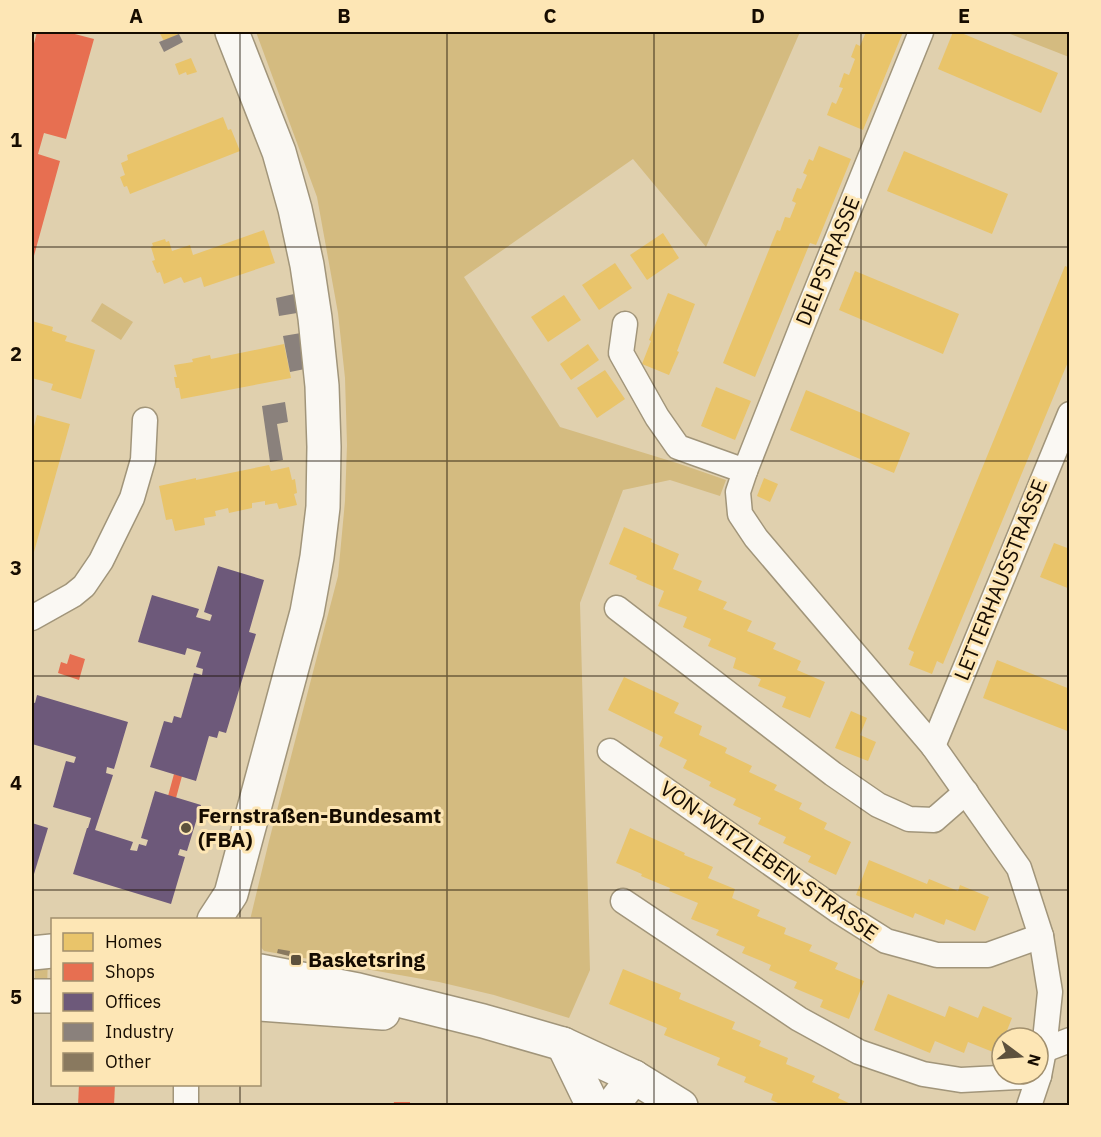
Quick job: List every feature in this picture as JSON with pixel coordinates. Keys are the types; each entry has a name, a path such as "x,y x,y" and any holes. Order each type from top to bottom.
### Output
{"street":[{"path":"225,911 307,612 317,557 322,507 324,447 322,386 315,318 295,209 279,152 232,32"},
{"name":"DELPSTRASSE","path":"741,482 816,289 921,32"},
{"path":"625,324 621,353 657,417 678,447 741,482 740,514 756,538 933,746 1019,868 1041,936 1050,992 1046,1026"},
{"name":"LETTERHAUSSTRASSE","path":"933,746 1070,414"},
{"path":"32,618 72,595 84,585 101,561 132,498 143,460 145,420"},
{"path":"617,608 833,774 878,805 909,819 934,820 966,792"},
{"name":"VON-WITZLEBEN-STRASSE","path":"610,751 837,910 886,941 937,955 988,955 1041,936"},
{"path":"623,902 799,1019 859,1052 923,1074 961,1080 990,1079"},
{"path":"32,953 51,951"},
{"path":"261,971 358,990 483,1021 563,1044 635,1091 681,1106"},
{"path":"32,996 51,996"},
{"path":"261,1004 483,1021"},
{"path":"1050,1048 1070,1040"},
{"path":"563,1044 593,1106"},
{"path":"186,1086 186,1106"},
{"path":"1029,1106 1036,1086"},
{"path":"612,1106 635,1091"}],"shaded area":[{"path":"256,32 800,32 706,247 633,159 464,277 560,427 726,480 720,496 670,480 623,490 580,603 590,970 569,1018 494,995 439,982 264,951 261,947 261,918 250,918 338,576 345,501 347,445 345,378 338,313 317,197"},
{"path":"1005,32 1069,32 1069,57"},
{"path":"102,303 133,322 121,340 91,321"},
{"path":"48,957 47,988 35,986 35,968"}],"building: Homes":[{"path":"159,32 184,32 164,41"},
{"path":"866,32 903,32 863,130 827,115 832,102 836,104 843,88 839,87 844,73 849,75 855,59 851,57 856,44 860,46"},
{"path":"953,32 959,32 1058,73 1041,113 938,69"},
{"path":"191,58 197,72 187,75 186,72 179,75 175,64"},
{"path":"223,117 240,151 130,194 127,186 124,187 120,177 125,175 121,163 128,160 127,155"},
{"path":"819,146 851,159 816,245 810,243 755,377 723,363 777,230 780,231 785,217 790,218 796,203 792,201 797,188 801,189 807,175 803,173 809,159 813,161"},
{"path":"904,151 1008,194 992,234 887,191"},
{"path":"264,230 275,263 204,287 201,277 184,283 181,277 164,284 160,272 157,273 152,261 155,260 152,243 165,239 166,242 169,241 172,251 190,245 193,255"},
{"path":"663,233 679,258 647,280 630,255"},
{"path":"615,263 632,288 599,310 582,285"},
{"path":"1065,266 1070,268 1070,357 943,664 937,661 932,674 909,665 914,652 908,649"},
{"path":"855,271 959,314 943,354 839,310"},
{"path":"668,293 695,304 669,375 642,364"},
{"path":"564,295 581,320 548,342 531,317"},
{"path":"32,321 53,327 52,331 67,336 65,341 95,350 81,399 51,390 53,384 32,378"},
{"path":"284,344 291,378 181,399 179,388 176,388 174,377 177,377 174,365 193,362 192,359 210,355 211,359"},
{"path":"588,344 599,360 571,380 560,364"},
{"path":"605,370 625,399 597,418 577,388"},
{"path":"716,387 751,401 735,440 701,426"},
{"path":"806,390 910,433 894,473 790,430"},
{"path":"37,415 70,424 32,559 32,434"},
{"path":"269,465 271,471 289,467 292,480 295,479 297,493 294,494 297,505 279,509 277,503 265,505 265,501 252,503 252,508 229,513 228,508 215,511 216,516 204,518 205,525 175,531 172,519 166,520 159,486"},
{"path":"764,478 778,484 770,502 757,496"},
{"path":"624,527 679,554 673,569 702,581 698,590 727,602 723,609 752,621 747,631 776,643 773,649 801,661 797,670 825,682 810,718 782,707 786,697 758,686 761,679 733,668 736,658 708,646 711,639 683,627 687,617 658,606 664,591 609,564"},
{"path":"1054,543 1070,549 1070,589 1040,577"},
{"path":"997,660 1070,689 1070,732 983,698"},
{"path":"624,677 679,703 674,713 702,726 699,735 727,748 725,753 752,766 749,772 777,785 774,790 802,803 799,809 827,823 824,829 851,842 836,875 808,862 811,856 783,843 786,837 758,824 761,818 733,805 736,799 709,786 711,782 683,768 687,760 659,746 663,737 608,710"},
{"path":"851,711 867,718 860,735 876,742 868,761 835,748"},
{"path":"630,828 713,867 708,878 735,889 732,898 760,910 757,916 786,928 784,934 812,945 809,951 838,963 835,969 864,981 849,1019 820,1007 823,1000 794,988 797,982 769,970 771,965 742,953 745,947 716,935 719,930 691,919 698,903 669,891 670,888 616,863"},
{"path":"869,860 927,884 929,879 958,891 960,885 989,897 975,931 946,919 944,925 915,913 913,918 856,895"},
{"path":"623,969 681,993 679,999 735,1022 732,1029 761,1041 759,1046 788,1058 786,1064 815,1076 812,1082 840,1094 838,1098 855,1106 785,1106 771,1100 773,1094 744,1082 746,1077 717,1065 720,1058 664,1035 667,1028 609,1004"},
{"path":"888,994 945,1017 949,1006 978,1018 983,1006 1012,1018 1009,1026 990,1026 990,1051 968,1042 964,1053 935,1041 930,1053 874,1030"}],"building: Shops":[{"path":"37,32 67,32 94,39 66,139 44,133 38,154 60,161 32,263 32,51"},
{"path":"70,654 85,659 79,680 58,673 61,662 67,664"},
{"path":"174,774 182,776 176,798 168,796"},
{"path":"79,1086 115,1086 114,1106 78,1106"},
{"path":"394,1102 410,1102 410,1106 393,1106"}],"building: Offices":[{"path":"218,566 264,580 249,632 256,634 226,733 219,731 217,738 209,736 196,781 150,767 164,721 172,723 174,716 181,718 194,673 202,675 203,669 196,667 201,652 187,648 185,655 138,642 152,595 199,609 196,617 210,621 212,615 204,612"},
{"path":"37,695 128,722 114,769 107,767 106,773 113,775 95,830 133,842 130,850 137,851 139,844 146,846 148,840 141,838 155,791 201,805 187,851 180,849 178,855 185,857 171,904 73,874 91,818 53,807 66,761 74,763 76,757 32,744 32,702 35,703"},
{"path":"32,823 48,828 34,874 32,874"}],"building: Industry":[{"path":"179,34 183,42 164,52 159,42"},
{"path":"294,294 297,313 279,316 276,298"},
{"path":"301,333 305,369 290,372 283,336"},
{"path":"285,402 288,422 277,424 283,460 270,462 262,406"}],"building: Other":[{"path":"278,949 290,951 289,956 277,953"}],"place":[{"name":"Fernstraßen-Bundesamt (FBA)","path":"186,828"},
{"name":"Basketsring","path":"296,960"}]}
